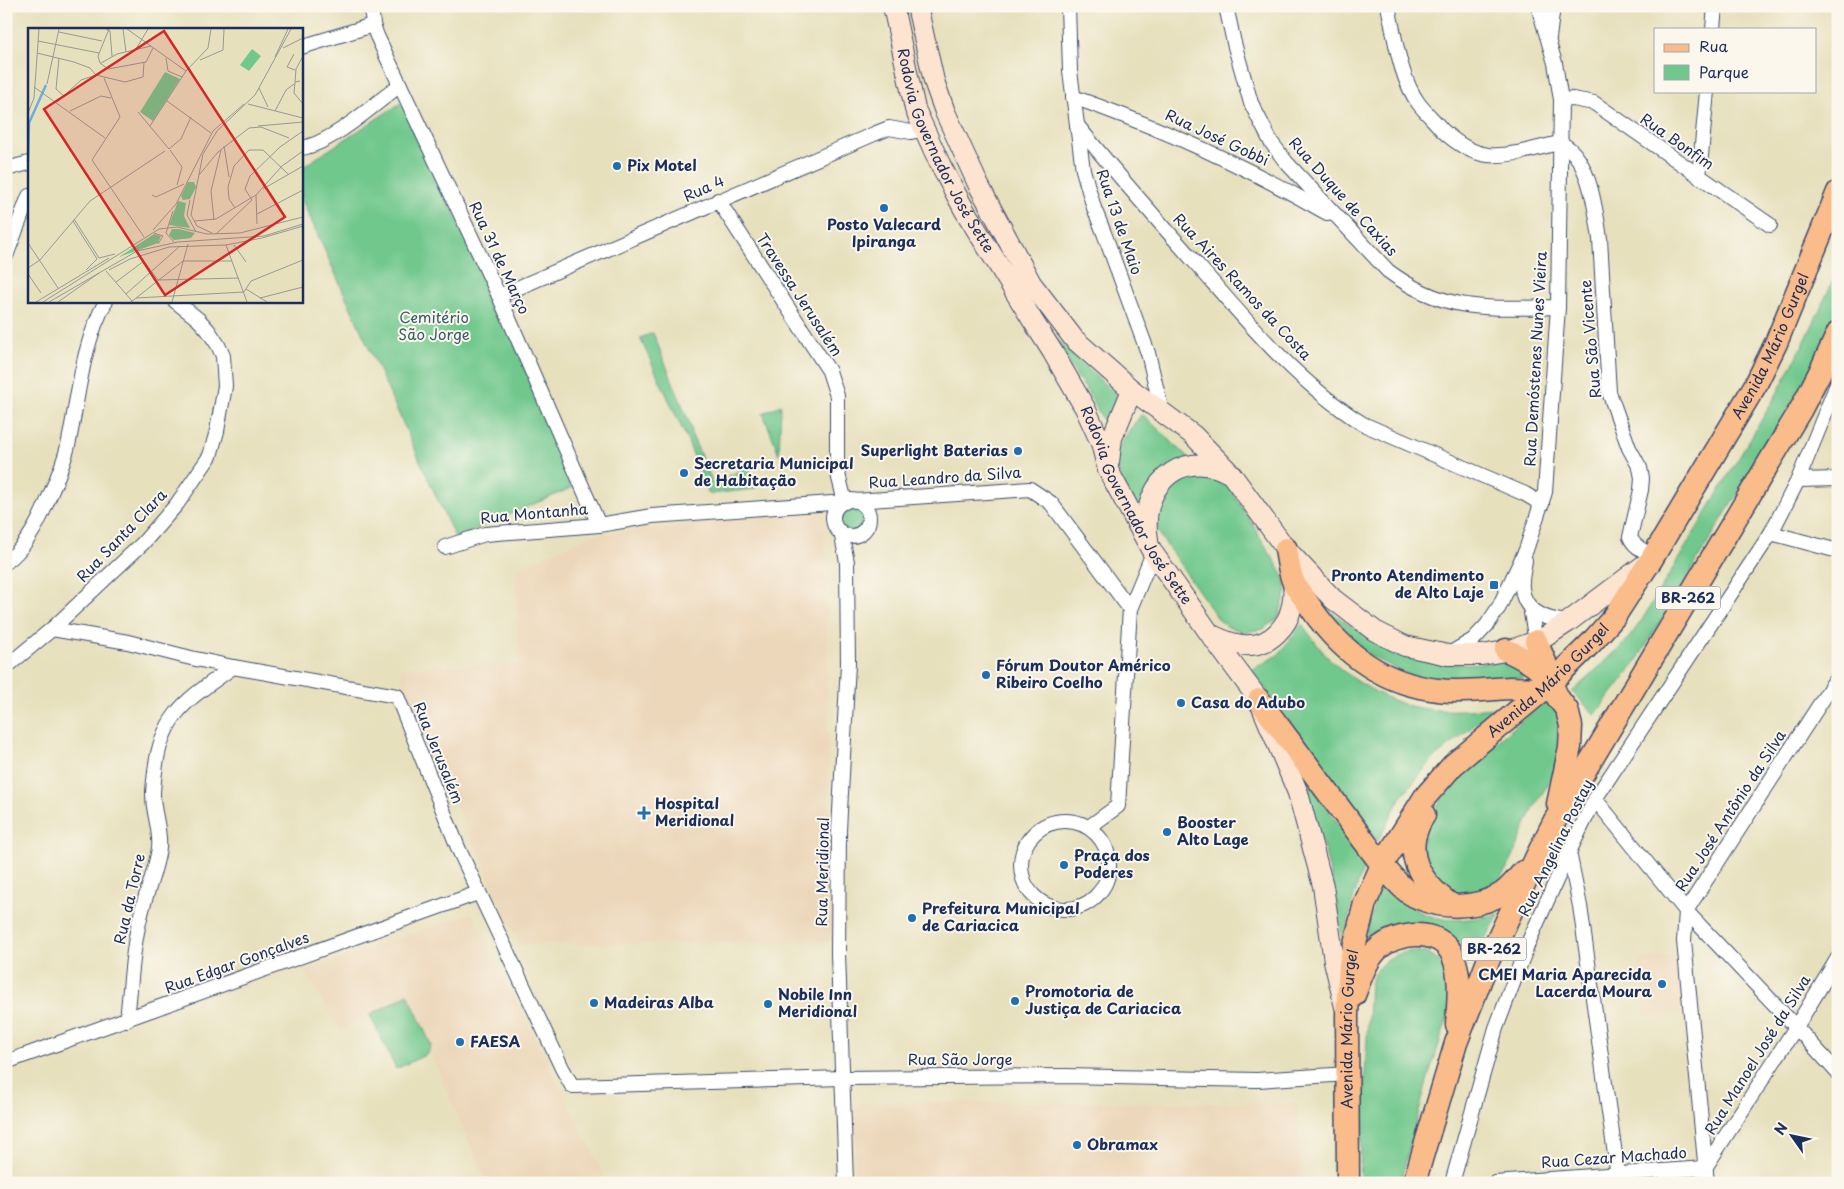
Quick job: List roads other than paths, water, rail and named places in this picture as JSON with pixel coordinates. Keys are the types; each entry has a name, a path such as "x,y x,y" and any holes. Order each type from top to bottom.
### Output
{"main road":[{"name":"Rodovia Governador José Sette","path":"893,6 904,66 915,109 941,166 965,211 1052,350 1085,408 1101,444 1108,470 1153,553 1259,700 1298,792 1323,886 1338,982 1347,1014"},
{"name":"Rodovia Governador José Sette","path":"917,6 934,81 945,112 978,184 1036,290 1074,339 1132,390 1193,435 1231,474 1286,549 1333,599 1375,631 1405,646 1448,655 1482,655 1506,650 1536,641 1568,622 1652,558"},
{"path":"924,129 942,133 949,137 978,184"},
{"name":"Avenida Mário Gurgel","path":"1348,1183 1347,1014 1350,964 1365,903 1382,865 1425,797 1453,765 1548,686 1591,643 1614,616 1652,558 1756,384 1776,343 1838,192"},
{"name":"BR-262","path":"1414,1183 1456,1043 1488,961 1537,856 1554,822 1801,409 1838,333"},
{"path":"1108,470 1112,438 1132,390"},
{"path":"1153,553 1145,526 1147,512 1157,487 1167,476 1184,466 1195,464 1216,466 1231,474"},
{"path":"1210,634 1223,641 1246,646 1260,644 1272,638 1288,618 1292,603 1294,582 1286,549"},
{"path":"1294,582 1321,622 1344,647 1359,660 1387,677 1438,690 1548,686"},
{"path":"1536,641 1545,662 1548,686"},
{"path":"1506,650 1529,661 1540,670 1548,686 1567,710 1571,726 1570,747 1554,822"},
{"path":"1259,700 1382,865 1401,887 1418,898 1453,907 1478,903 1499,896 1514,883 1537,856"},
{"path":"1453,907 1436,894 1420,873 1413,854 1415,836 1422,818 1477,744"},
{"path":"1347,1014 1365,968 1377,950 1408,935 1427,935 1442,943 1453,954 1459,975 1456,1043"}],"street":[{"name":"Rua 31 de Março","path":"371,6 373,25 500,296 599,524"},
{"name":"Rua 13 de Maio","path":"1068,6 1073,97 1088,190 1148,353 1162,412"},
{"name":"Rua Duque de Caxias","path":"1226,6 1244,81 1260,122 1286,162 1388,271 1424,294 1461,305 1489,308 1558,307"},
{"path":"1388,6 1398,52 1411,90 1418,104 1446,134 1477,154 1505,155 1560,143"},
{"name":"Rua Demóstenes Nunes Vieira","path":"1448,655 1474,640 1499,607 1526,550 1545,492 1558,307 1561,100 1555,63 1538,6"},
{"path":"1549,41 1554,6"},
{"path":"1713,28 1715,6"},
{"path":"302,47 373,25"},
{"path":"302,148 319,143 332,136 400,85"},
{"path":"1699,177 1707,92"},
{"name":"Rua José Gobbi","path":"1073,97 1144,123 1199,147 1267,180 1341,221"},
{"name":"Rua Bonfim","path":"1561,100 1573,99 1594,103 1770,225"},
{"name":"Rua Aires Ramos da Costa","path":"1077,125 1104,159 1249,324 1323,396 1363,424 1525,494 1542,504"},
{"name":"Rua 4","path":"500,296 718,200 889,128 911,132 924,129"},
{"name":"Rua São Vicente","path":"1560,143 1567,145 1575,153 1584,171 1596,214 1600,239 1609,392 1629,448 1640,468 1642,478 1630,536 1632,543 1652,558"},
{"path":"6,169 28,163"},
{"path":"6,256 28,199"},
{"name":"Travessa Jerusalém","path":"718,200 830,371 837,396 837,470 850,501"},
{"path":"6,562 22,545 40,520 61,467 68,443 83,360 88,343 106,302"},
{"name":"Rua Santa Clara","path":"6,667 52,629 143,543 178,504 210,456 218,431 225,386 223,356 208,330 198,319 176,302"},
{"name":"Rua Angelina Postay","path":"1452,1183 1496,1028 1529,941 1569,852 1595,799 1771,534 1798,480 1838,382"},
{"path":"1798,480 1838,479"},
{"name":"Rua Leandro da Silva","path":"599,524 652,516 1030,488 1051,503 1130,609"},
{"path":"847,562 867,526 872,512 887,498"},
{"path":"850,501 864,505 867,509 867,526 856,535 845,535 835,524 834,516 837,508 850,501"},
{"name":"Rua Montanha","path":"445,547 486,534 599,524"},
{"path":"841,532 847,562"},
{"path":"1771,534 1838,550"},
{"path":"1526,550 1522,588 1526,602 1536,614 1551,620 1568,622"},
{"path":"1089,827 1118,806 1130,609 1153,553"},
{"name":"Rua Meridional","path":"846,1183 838,954 839,830 848,664 847,562"},
{"path":"1530,607 1536,641"},
{"name":"Rua Jerusalém","path":"52,629 128,642 233,667 397,696 478,893 572,1086"},
{"name":"Rua da Torre","path":"127,1020 136,939 141,913 155,873 159,847 153,794 156,759 163,735 172,717 182,707 233,667"},
{"name":"Rua José Antônio da Silva","path":"1707,1183 1684,941 1686,911 1838,676"},
{"path":"1595,799 1686,911 1838,1073"},
{"path":"1067,820 1089,827 1102,840 1108,853 1109,867 1106,880 1100,892 1089,902 1076,908 1055,908 1036,900 1027,889 1021,877 1020,867 1023,849 1030,837 1040,827 1053,822 1067,820"},
{"path":"1569,852 1580,906 1619,1178"},
{"name":"Rua Edgar Gonçalves","path":"6,1062 478,893"},
{"name":"Rua Manoel José da Silva","path":"1705,1168 1838,958"},
{"name":"Rua São Jorge","path":"572,1086 843,1078 1065,1076 1257,1080 1348,1074"},
{"name":"Rua Cezar Machado","path":"1495,1183 1619,1178 1705,1168"}],"place":[{"name":"Pix Motel","path":"617,166"},
{"name":"Posto Valecard Ipiranga","path":"884,208"},
{"name":"Superlight Baterias","path":"1018,451"},
{"name":"Secretaria Municipal de Habitação","path":"684,473"},
{"name":"Pronto Atendimento de Alto Laje","path":"1494,585"},
{"name":"Fórum Doutor Américo Ribeiro Coelho","path":"986,675"},
{"name":"Casa do Adubo","path":"1181,703"},
{"name":"Hospital Meridional","path":"644,813"},
{"name":"Booster Alto Lage","path":"1167,832"},
{"name":"Praça dos Poderes","path":"1064,865"},
{"name":"Prefeitura Municipal de Cariacica","path":"912,918"},
{"name":"CMEI Maria Aparecida Lacerda Moura","path":"1662,984"},
{"name":"Promotoria de Justiça de Cariacica","path":"1015,1001"},
{"name":"Madeiras Alba","path":"594,1003"},
{"name":"Nobile Inn Meridional","path":"768,1004"},
{"name":"FAESA","path":"460,1042"},
{"name":"Obramax","path":"1077,1145"}],"park label":[{"name":"Cemitério São Jorge","path":"434,326"}]}
